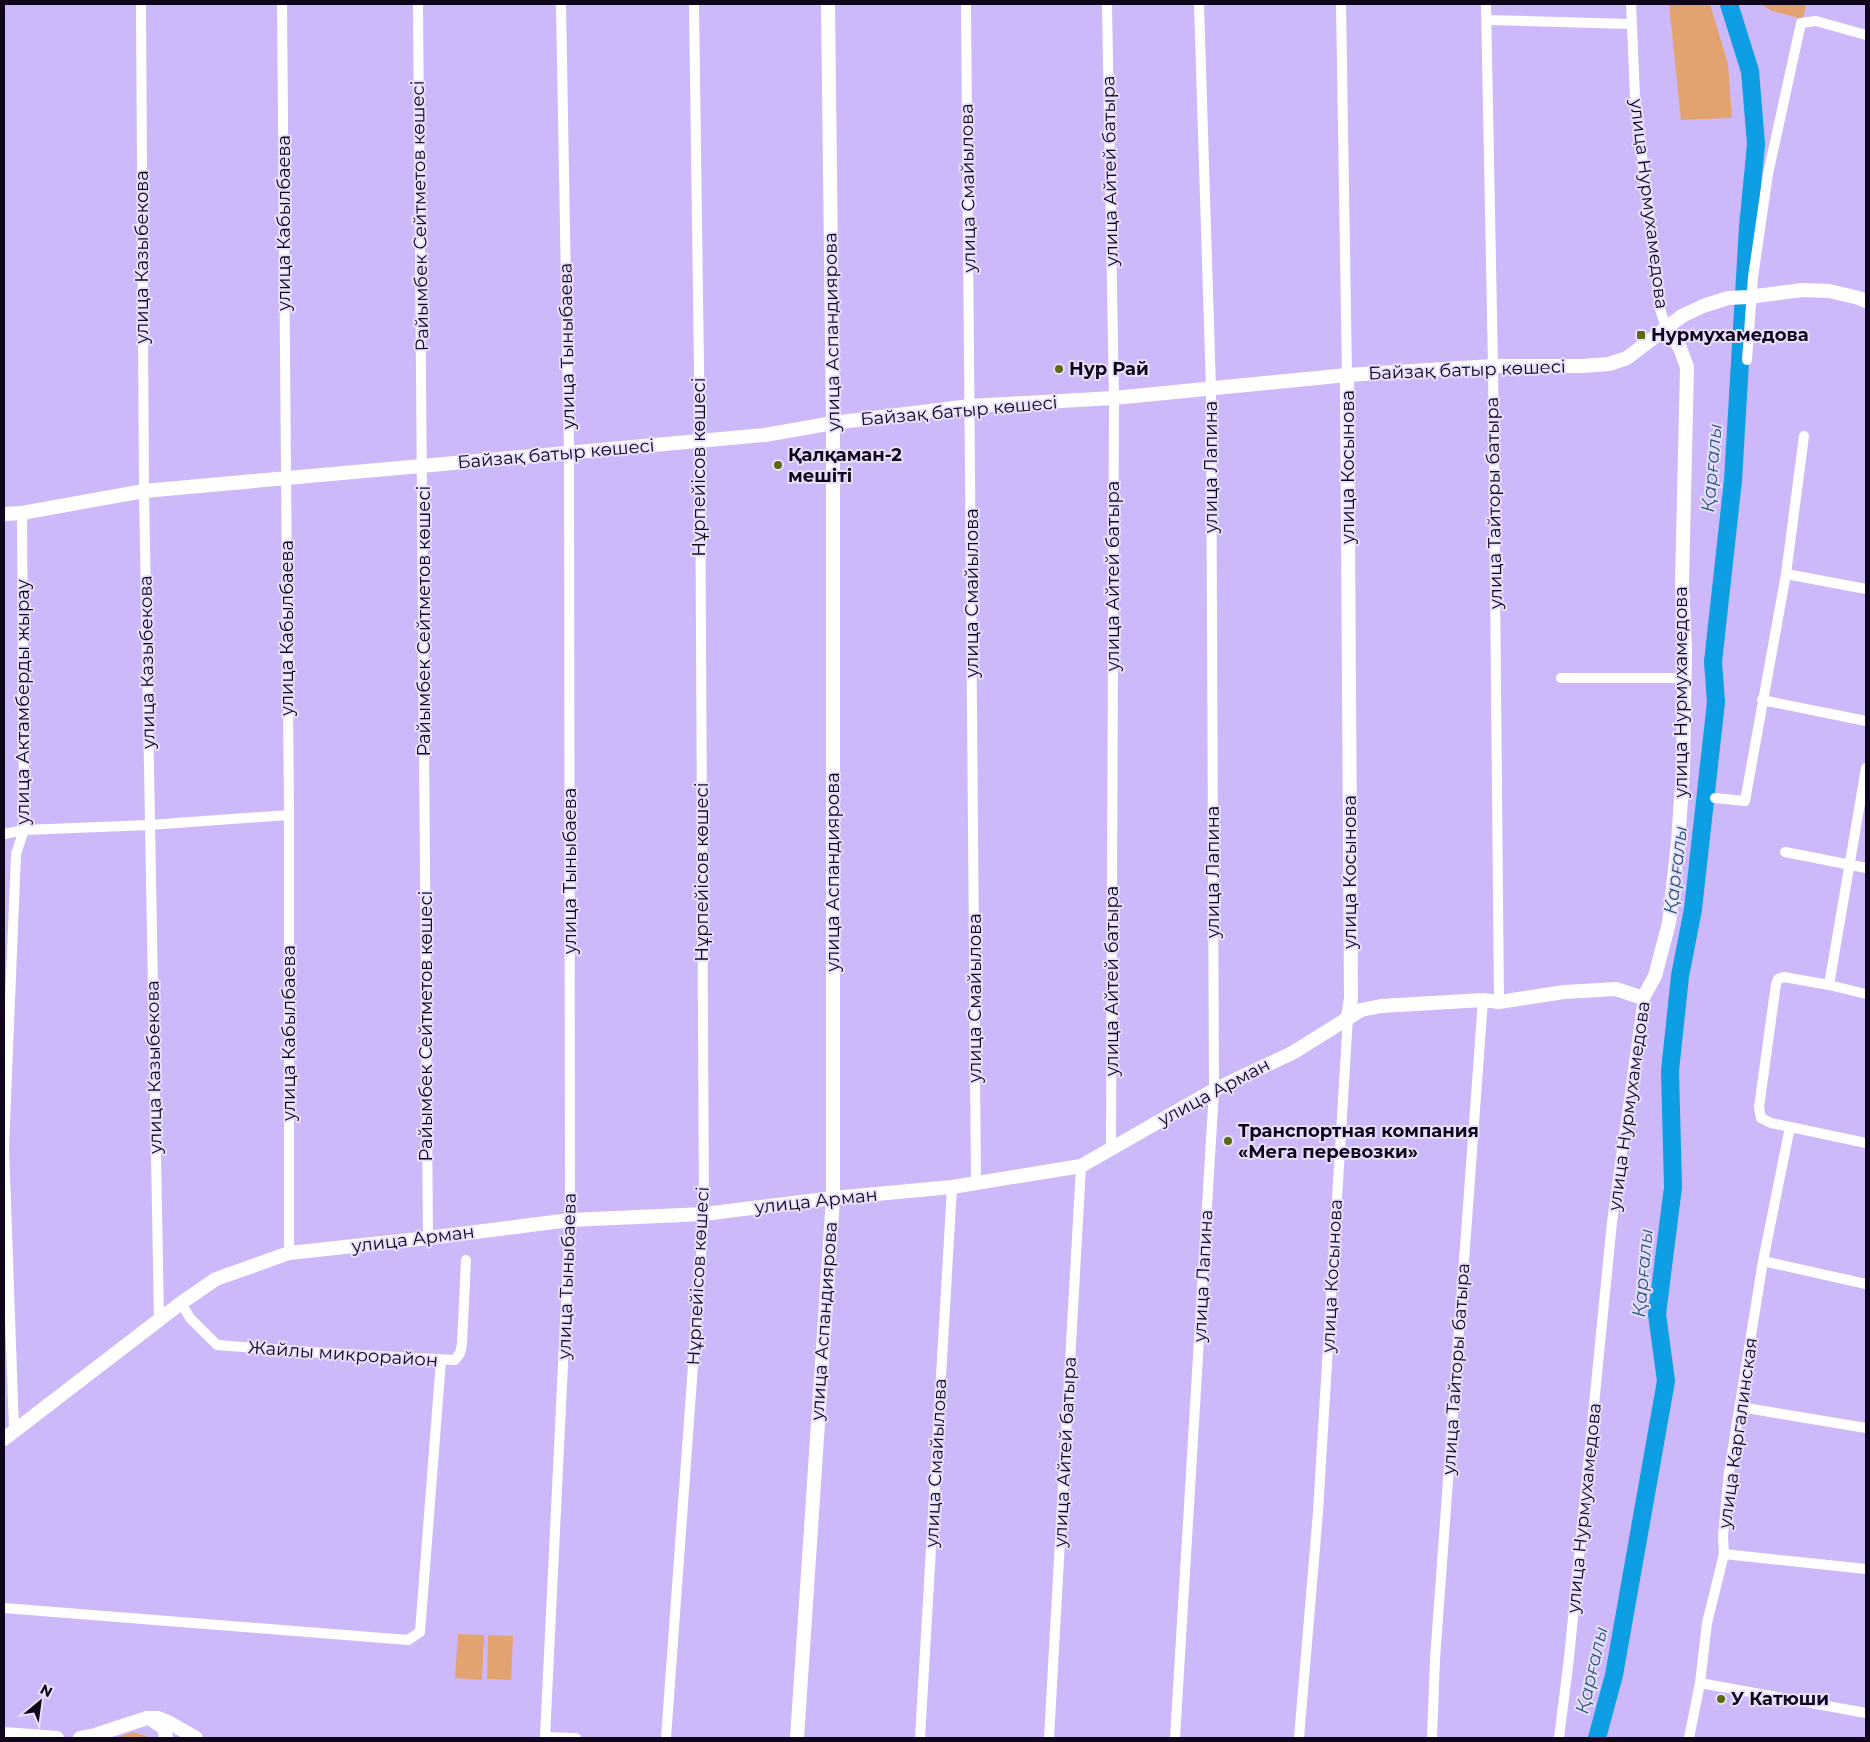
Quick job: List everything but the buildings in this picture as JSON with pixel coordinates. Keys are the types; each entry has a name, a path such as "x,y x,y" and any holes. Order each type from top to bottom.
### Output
{"street":[{"name":"улица Казыбекова","path":"141,4 144,491 159,1320"},
{"name":"улица Кабылбаева","path":"282,4 289,815 289,1253"},
{"name":"Райымбек Сейтметов көшесі","path":"418,4 428,1238"},
{"name":"улица Тыныбаева","path":"545,1737 570,1220 569,452 561,4"},
{"name":"Нұрпейісов көшесі","path":"666,1738 704,1214 700,441 694,4"},
{"name":"улица Аспандиярова","path":"797,1738 833,1198 833,423 828,4"},
{"name":"улица Смайылова","path":"966,4 976,1183"},
{"name":"улица Айтей батыра","path":"1107,4 1114,398 1111,1148"},
{"name":"улица Лапина","path":"1175,1738 1214,1090 1211,389 1199,4"},
{"name":"улица Косынова","path":"1299,1738 1318,1512 1348,1017 1351,998 1347,375 1341,4"},
{"name":"улица Тайторы батыра","path":"1486,4 1493,366 1499,1002"},
{"name":"улица Нурмухамедова","path":"1558,1738 1569,1658 1612,1222 1643,998 1655,976 1669,923 1678,842 1683,771 1682,583 1687,367 1680,348 1666,328 1660,309 1635,97 1631,4"},
{"path":"1486,20 1631,24"},
{"path":"1747,360 1750,297 1768,174 1801,23 1816,21 1866,35"},
{"name":"Байзақ батыр көшесі","path":"4,514 22,513 144,491 765,435 833,423 970,406 1114,398 1347,375 1493,366 1582,366 1609,364 1627,358 1647,345 1682,316 1728,298 1802,290 1829,292 1866,301"},
{"path":"1715,798 1745,801 1786,574 1804,436"},
{"name":"улица Актамберды жырау","path":"9,1435 4,1147 16,854 24,830 22,513"},
{"path":"1786,574 1866,588"},
{"path":"1561,678 1684,678"},
{"path":"1762,700 1866,721"},
{"path":"1829,985 1866,768"},
{"path":"4,834 24,830 150,825 289,815"},
{"path":"1785,852 1866,868"},
{"path":"1866,994 1784,977 1778,979 1759,1107 1761,1118 1771,1123 1866,1144"},
{"name":"улица Арман","path":"9,1435 181,1303 216,1279 289,1253 570,1220 704,1214 833,1198 952,1187 1081,1166 1214,1090 1294,1052 1361,1010 1381,1006 1483,1000 1499,1002 1564,992 1616,989 1643,998"},
{"name":"улица Тайторы батыра","path":"1432,1738 1435,1659 1483,1000"},
{"name":"улица Каргалинская","path":"1689,1738 1700,1683 1707,1623 1724,1554 1723,1536 1729,1472 1763,1261 1790,1127"},
{"name":"улица Айтей батыра","path":"1048,1738 1081,1166"},
{"name":"улица Смайылова","path":"920,1738 952,1187"},
{"name":"Жайлы микрорайон","path":"181,1303 190,1318 217,1345 455,1360 460,1353 462,1344 466,1260"},
{"path":"1763,1261 1866,1284"},
{"path":"4,1608 408,1640 420,1632 440,1360"},
{"path":"1740,1407 1866,1428"},
{"path":"1724,1554 1866,1569"},
{"path":"1700,1683 1866,1713"},
{"path":"147,1718 158,1722 164,1728 166,1738"},
{"path":"80,1738 104,1733 147,1718 158,1718 196,1738"},
{"path":"4,1734 57,1738"},
{"path":"545,1737 576,1738"}],"shaded area":[{"path":"1669,4 1710,4 1728,64 1732,118 1681,120"},
{"path":"1761,4 1806,4 1803,19 1772,11"},
{"path":"458,1634 484,1635 482,1680 455,1678"},
{"path":"488,1635 513,1636 511,1680 487,1679"},
{"path":"133,1732 151,1738 116,1738"}],"waterway":[{"name":"Қарғалы","path":"1597,1738 1614,1675 1666,1381 1657,1314 1673,1187 1670,1071 1680,976 1693,909 1716,702 1713,662 1733,480 1748,227 1756,144 1750,71 1729,4"}],"place":[{"name":"Нурмухамедова","path":"1641,335"},
{"name":"Нур Рай","path":"1059,369"},
{"name":"Қалқаман-2 мешіті","path":"778,465"},
{"name":"Транспортная компания «Мега перевозки»","path":"1228,1141"},
{"name":"У Катюши","path":"1721,1699"}]}
